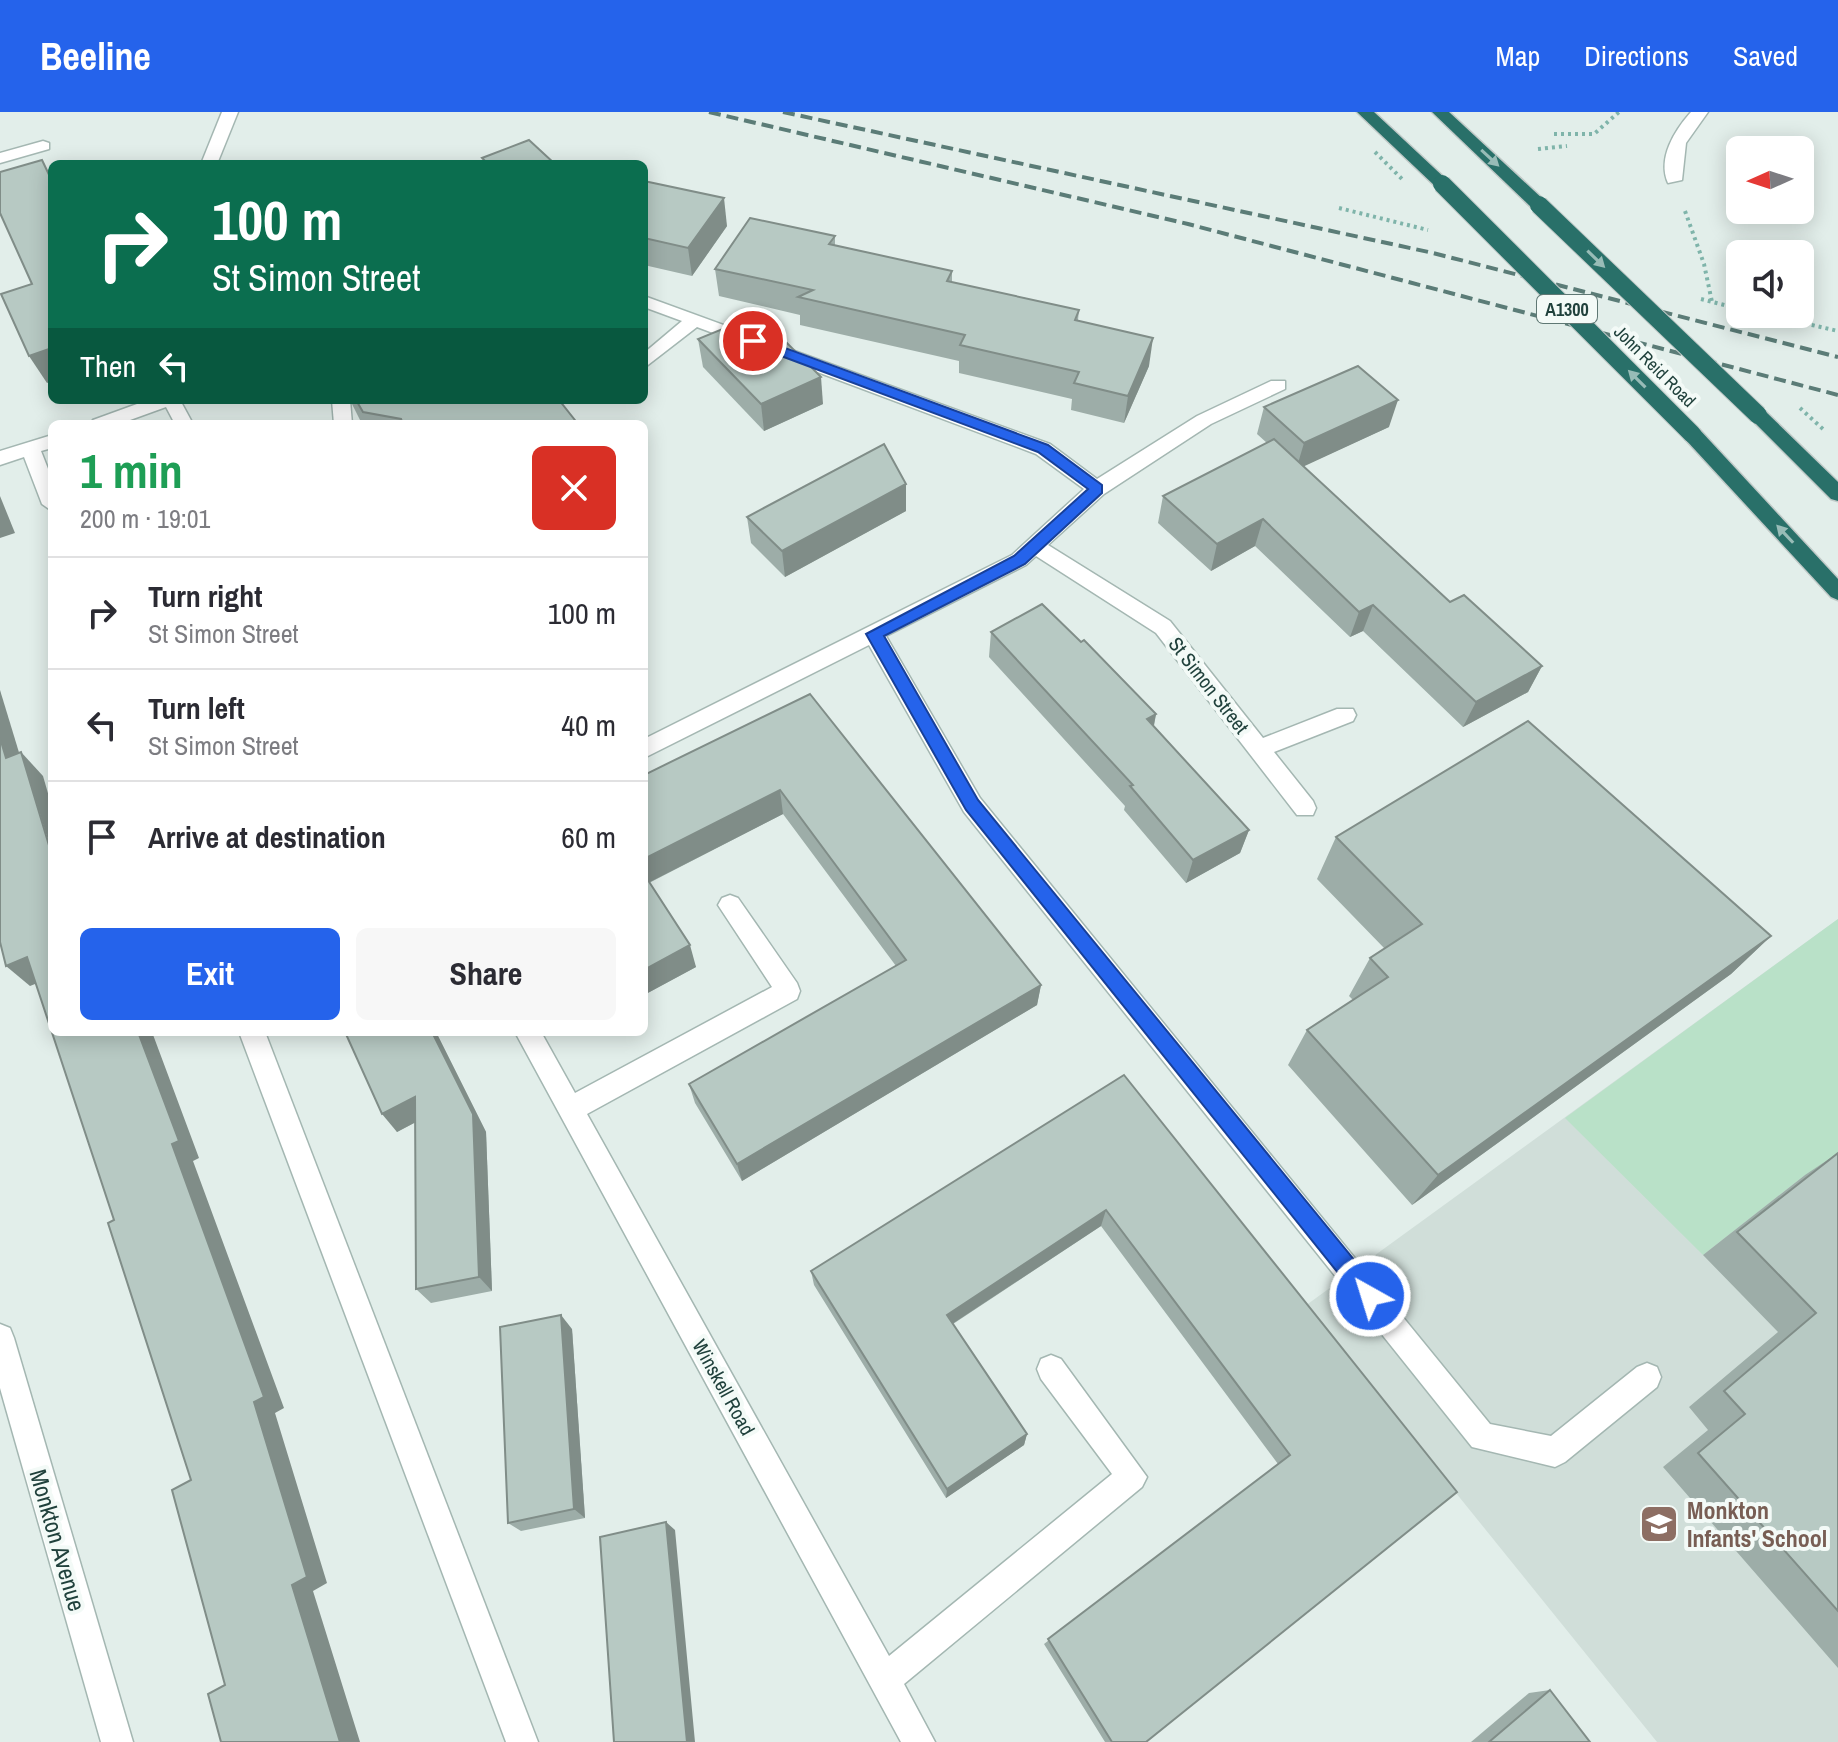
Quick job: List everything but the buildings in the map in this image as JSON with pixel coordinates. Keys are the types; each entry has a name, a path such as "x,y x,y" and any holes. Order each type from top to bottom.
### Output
{"highway":[{"name":"John Reid Road","path":"1365,112 1442,184 1692,434 1838,592"},
{"name":"John Reid Road","path":"1440,112 1838,494"}],"street":[{"path":"211,160 230,112"},
{"path":"1674,180 1672,164 1677,140 1700,112"},
{"path":"0,158 43,146"},
{"path":"648,302 1043,449 1097,489"},
{"path":"648,359 696,319"},
{"path":"648,747 1019,560 1097,489 1237,401 1278,385"},
{"path":"112,420 158,404"},
{"path":"0,458 48,443"},
{"path":"31,449 48,494"},
{"name":"St Simon Street","path":"1035,546 1163,627 1305,808"},
{"path":"874,634 972,805 1482,1437 1555,1452 1647,1377"},
{"name":"St Simon Street","path":"1259,749 1345,715"},
{"path":"571,1109 788,991 730,905"},
{"path":"254,1036 522,1742"},
{"name":"Winskell Road","path":"530,1036 885,1679 913,1739"},
{"name":"Monkton Avenue","path":"0,1338 117,1742"},
{"path":"885,1679 1132,1477 1051,1369"}],"path":[{"path":"1525,151 1567,146 1554,134 1594,134 1619,112"},
{"path":"1674,180 1704,264 1712,302"},
{"path":"1814,325 1838,331"}],"shaded area":[{"name":"Monkton Infants' School","path":"1838,919 1838,1742 1657,1742 1305,1306"}],"green space":[{"path":"1838,919 1838,1207 1805,1175 1703,1255 1565,1118"}],"railway":[{"path":"709,112 1188,224 1838,395"},
{"path":"783,112 1433,253 1838,357"}],"place":[{"name":"Monkton Infants' School","path":"1659,1524"}],"route":[{"path":"753,341 1043,449 1097,489 1019,560 874,634 972,805 1370,1296"}]}
